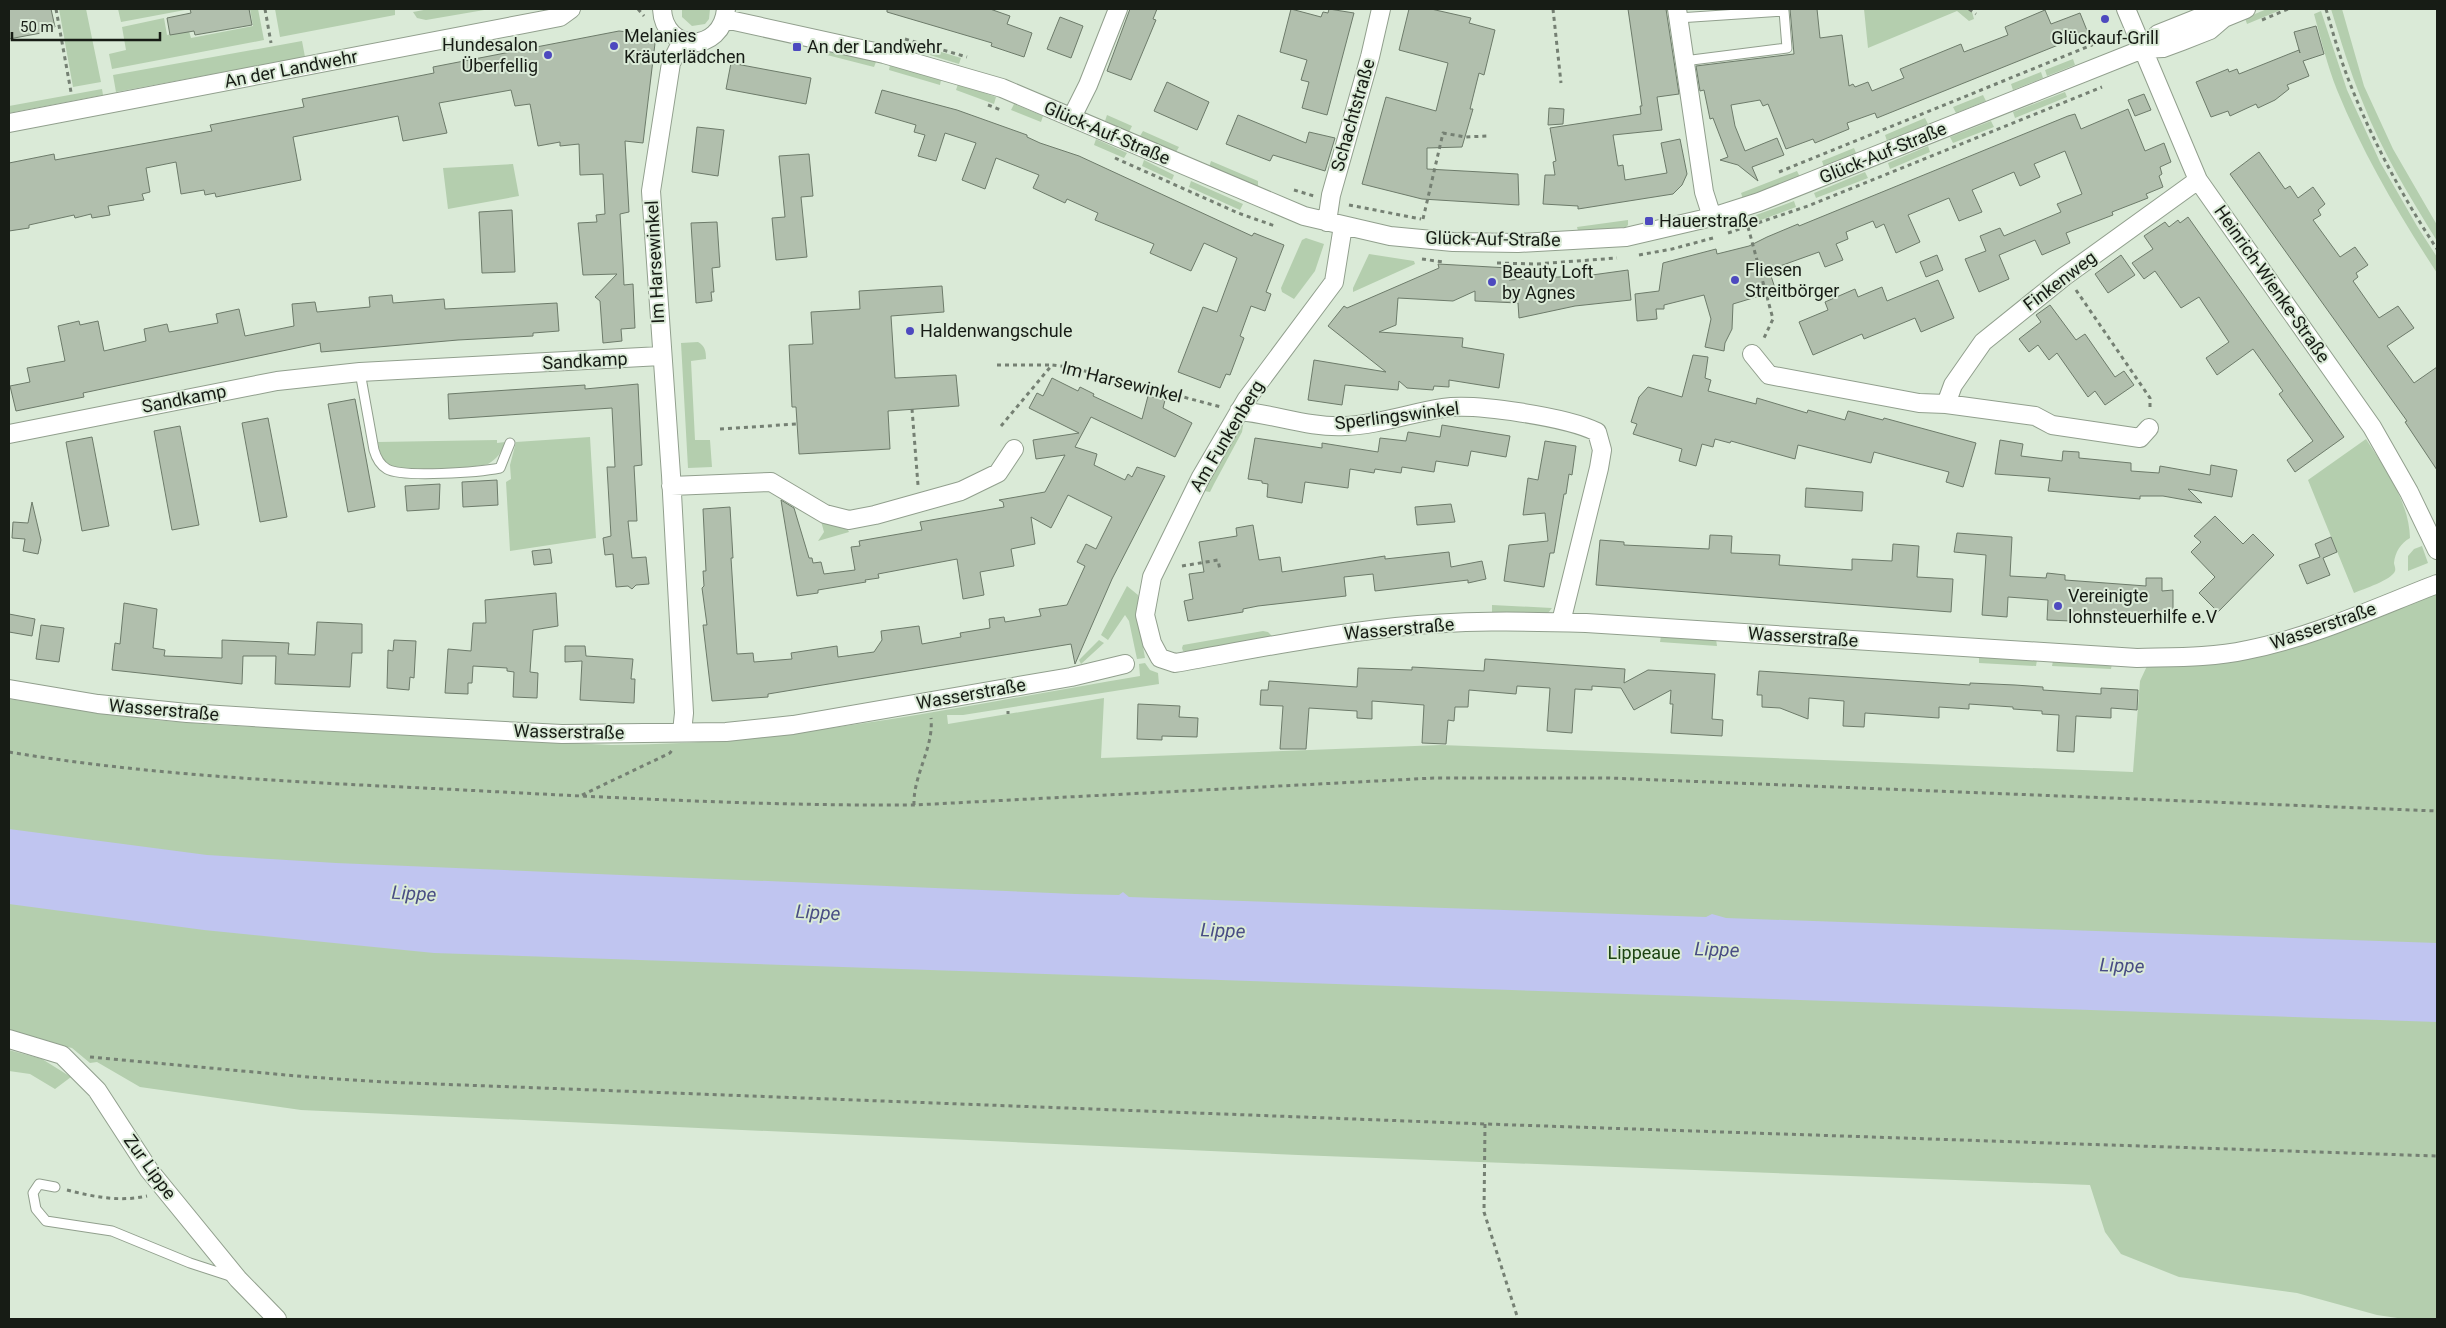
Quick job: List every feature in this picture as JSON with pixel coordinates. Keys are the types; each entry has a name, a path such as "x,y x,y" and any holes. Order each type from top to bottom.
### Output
{"street":[{"name":"An der Landwehr","path":"9,123 560,17 571,9"},
{"path":"662,9 667,28 682,41 693,43 708,39 721,29 726,14"},
{"path":"1072,117 1088,85 1118,9"},
{"name":"Schachtstraße","path":"1335,224 1329,202 1382,9"},
{"name":"Heinrich-Wienke-Straße","path":"2126,9 2198,180 2372,427 2410,492 2437,550"},
{"name":"Glück-Auf-Straße","path":"726,14 884,54 1002,88 1295,213 1390,236 1453,242 1518,243 1626,236 1712,218 1743,208 2143,49 2158,34 2203,16 2224,18 2246,9"},
{"path":"1677,13 1705,195 1712,218"},
{"name":"Im Harsewinkel","path":"682,41 671,63 650,191 671,486 684,713 682,732"},
{"name":"Finkenweg","path":"1946,404 1953,385 1983,342 2065,276 2198,180"},
{"name":"Am Funkenberg","path":"1160,658 1152,643 1145,615 1152,577 1201,477 1239,411 1294,332 1334,282 1335,224"},
{"path":"1752,354 1769,375 1919,404 1946,404 2035,416 2052,425 2140,438 2149,428"},
{"name":"Sandkamp","path":"9,434 277,381 360,372 661,356"},
{"name":"Sperlingswinkel","path":"1239,411 1326,426 1345,426 1444,408 1473,407 1569,422 1597,432 1602,450 1599,468 1561,622"},
{"path":"671,486 771,482 825,514 849,520 961,491 998,473 1014,449"},
{"name":"Wasserstraße","path":"1160,658 1175,662 1398,626 1485,622 1561,622 2137,658 2191,657 2246,651 2304,636 2437,584"},
{"name":"Wasserstraße","path":"9,689 98,704 187,713 562,734 726,732 793,725 1071,677 1125,664"},
{"name":"Zur Lippe","path":"9,1039 62,1055 97,1090 149,1170 238,1279 277,1319"}],"lane":[{"path":"1677,13 1784,11 1787,48 1684,61"},
{"path":"360,372 374,450 378,460 386,469 400,473 481,472 500,468 510,444"},
{"path":"55,1187 39,1184 33,1193 36,1208 46,1221 112,1231 190,1263 238,1279"}],"path":[{"path":"56,9 71,92"},
{"path":"265,9 271,43"},
{"path":"1553,9 1561,83"},
{"path":"1969,9 1976,14"},
{"path":"2326,9 2348,79 2368,125 2406,200 2437,249"},
{"path":"1775,174 2134,28"},
{"path":"1760,223 1997,131 2107,85"},
{"path":"983,104 1006,111"},
{"path":"1423,219 1443,133 1465,137 1487,136"},
{"path":"1108,154 1230,209 1270,224"},
{"path":"1285,187 1329,202 1431,220"},
{"path":"1743,208 1773,319 1768,333 1752,354"},
{"path":"2065,276 2150,398 2149,428"},
{"path":"997,365 1052,365"},
{"name":"Im Harsewinkel","path":"1001,426 1052,365 1070,367 1239,411"},
{"path":"912,409 916,471 922,502"},
{"path":"720,429 797,424"},
{"path":"1182,566 1218,560 1220,570"},
{"path":"914,805 913,794 932,727 931,700"},
{"path":"579,796 670,753 682,732"},
{"path":"9,752 78,763 170,774 579,796 853,805 914,805 1472,776 1609,778 2437,811"},
{"path":"62,1055 117,1058 308,1077 384,1082 1485,1124 2437,1156"},
{"path":"1485,1124 1484,1212 1518,1319"},
{"path":"55,1187 105,1198 132,1200 150,1196 164,1188"}],"green space":[{"path":"59,9 86,9 101,82 73,87"},
{"path":"118,9 185,9 185,10 121,22"},
{"path":"250,9 258,9 264,40 112,69 109,54 126,50 122,27 164,18 167,35 189,31 191,38 253,26"},
{"path":"275,9 395,9 395,15 280,37"},
{"path":"429,9 490,9 426,20 417,18 413,12"},
{"path":"682,9 710,9 709,19 705,24 692,26 682,17"},
{"path":"1864,9 1967,9 1972,12 1974,19 1969,21 1957,11 1868,48"},
{"path":"2267,9 2283,9 2247,24 2245,18"},
{"path":"2331,9 2342,9 2364,86 2393,149 2437,225 2437,241 2397,174 2379,139 2358,91"},
{"path":"2321,11 2347,90 2380,162 2437,257 2437,273 2383,184 2347,114 2330,71 2314,14"},
{"path":"302,41 305,57 116,92 113,75"},
{"path":"922,46 961,58 959,64 920,52"},
{"path":"828,51 876,62 874,67 827,55"},
{"path":"2073,59 2075,65 2047,76 2045,70"},
{"path":"890,65 941,80 940,85 889,70"},
{"path":"2041,72 2043,78 2013,90 2011,84"},
{"path":"958,84 996,97 994,104 956,90"},
{"path":"102,89 103,95 9,113 9,106"},
{"path":"2065,92 2067,97 2015,118 2013,112"},
{"path":"1983,95 1986,101 1956,113 1953,107"},
{"path":"1014,104 1043,116 1041,122 1011,110"},
{"path":"1107,115 1132,126 1129,132 1105,121"},
{"path":"1925,118 1928,124 1887,141 1885,135"},
{"path":"1991,121 1994,127 1953,143 1950,137"},
{"path":"1143,131 1179,147 1176,152 1140,136"},
{"path":"1096,139 1127,153 1124,158 1094,145"},
{"path":"1928,146 1930,152 1890,169 1888,163"},
{"path":"1854,148 1856,153 1824,167 1822,161"},
{"path":"1144,160 1174,175 1172,180 1142,166"},
{"path":"1211,161 1258,181 1258,188 1209,167"},
{"path":"513,164 519,196 448,209 443,168"},
{"path":"1797,171 1800,177 1743,199 1741,193"},
{"path":"1865,172 1868,178 1816,198 1814,193"},
{"path":"1191,181 1243,204 1240,210 1189,187"},
{"path":"1794,201 1796,207 1758,221 1756,215"},
{"path":"1628,220 1626,227 1578,231 1577,227"},
{"path":"1306,238 1324,244 1315,271 1294,299 1282,292 1281,288 1302,240"},
{"path":"1369,254 1414,261 1415,264 1353,292 1353,288"},
{"path":"698,342 705,349 706,359 691,361 695,440 710,440 712,467 688,468 681,343"},
{"path":"1240,425 1243,426 1242,432 1210,492 1204,491"},
{"path":"590,437 596,538 510,551 506,482 511,479 510,465 516,442"},
{"path":"2366,439 2401,498 2409,524 2410,538 2401,545 2397,552 2394,563 2395,570 2389,578 2354,593 2308,480"},
{"path":"497,440 497,443 505,442 504,446 497,457 488,464 423,469 390,466 380,452 378,442"},
{"path":"821,521 849,532 818,541 824,532"},
{"path":"2422,546 2428,563 2408,571 2408,556 2414,549"},
{"path":"1127,586 1138,595 1138,618 1145,658 1137,659 1129,621 1125,615 1108,640 1101,635"},
{"name":"Lippeaue","path":"2437,593 2437,1319 2404,1319 2377,1315 2297,1293 2179,1277 2121,1254 2105,1232 2090,1185 1298,1155 301,1110 140,1087 97,1062 90,1063 72,1048 9,1034 9,699 154,720 217,725 611,745 678,743 810,731 943,711 1140,676 1139,664 1145,663 1150,670 1158,673 1159,684 963,715 947,715 948,724 1104,698 1101,758 1441,745 2133,772 2140,681 2147,666 2187,665"},
{"path":"1492,605 1552,608 1548,613 1492,613"},
{"path":"1263,631 1268,632 1274,638 1188,652 1183,651 1182,648 1183,645"},
{"path":"1661,636 1716,639 1717,646 1660,642"},
{"path":"1099,640 1104,643 1081,664 1079,660"},
{"path":"1979,656 2037,660 2036,666 1979,663"},
{"path":"2053,661 2112,664 2111,669 2052,666"},
{"path":"9,1050 42,1059 71,1077 55,1089 30,1074 9,1071"}],"water":[{"name":"Lippe","path":"9,829 207,855 336,863 1075,894 1119,895 1123,892 1129,897 1706,917 1712,914 1726,918 2437,943 2437,1022 434,953 204,930 9,904"}],"building":[{"path":"9,9 51,9 55,27 40,29 41,33 9,39"},
{"path":"190,9 249,9 252,25 195,35 194,31 170,35 167,18 191,13"},
{"path":"887,9 990,9 1010,16 1007,24 1032,33 1024,57 991,46 992,43 887,12"},
{"path":"1130,9 1157,9 1153,19 1156,20 1131,80 1107,71"},
{"path":"1291,9 1321,17 1323,12 1328,13 1329,9 1354,13 1327,115 1302,108 1309,82 1301,80 1307,60 1280,52"},
{"path":"1409,9 1431,9 1471,18 1469,23 1495,30 1484,75 1479,73 1470,109 1473,109 1462,147 1427,148 1427,169 1518,174 1519,205 1422,199 1362,184 1386,97 1436,111 1448,63 1399,50"},
{"path":"1628,9 1666,9 1679,94 1657,97 1662,130 1613,135 1618,166 1623,165 1625,180 1667,173 1661,143 1680,139 1687,174 1682,185 1673,194 1578,209 1578,206 1543,204 1545,175 1555,175 1553,162 1556,161 1550,128 1641,114 1640,106 1642,106"},
{"path":"1790,9 1817,9 1820,38 1842,35 1849,86 1853,84 1855,87 1868,82 1872,91 1904,78 1900,69 1961,44 1964,52 2008,35 2005,27 2045,10 2051,24 2080,13 2088,33 1877,118 1875,113 1847,123 1849,129 1815,143 1813,139 1786,149 1768,104 1763,106 1760,100 1731,105 1735,126 1745,151 1777,138 1784,155 1752,167 1758,181 1738,165 1720,160 1728,157 1713,118 1710,119 1704,90 1700,91 1696,66 1794,54"},
{"path":"1060,17 1083,26 1071,58 1047,49"},
{"path":"2316,26 2324,54 2303,61 2309,76 2287,85 2289,89 2275,100 2258,108 2256,104 2230,116 2228,111 2211,117 2196,82 2228,69 2229,72 2237,69 2239,74 2299,50 2300,53 2294,32"},
{"path":"619,31 656,35 643,143 625,141 629,212 620,214 624,285 633,284 635,328 621,329 622,341 603,343 600,301 595,297 617,274 583,275 578,223 597,222 596,215 605,214 603,174 580,175 579,144 560,146 560,142 538,146 530,104 515,106 511,90 439,103 447,133 403,141 398,116 293,137 301,180 216,197 215,193 205,195 204,190 181,194 176,162 146,168 150,192 142,194 144,200 108,206 110,215 92,218 91,214 75,218 74,215 29,225 29,228 9,231 9,163 54,154 55,160 212,131 210,125 304,107 302,99 434,73 433,67"},
{"path":"731,63 811,78 806,104 726,89"},
{"path":"1167,82 1209,102 1197,130 1154,111"},
{"path":"882,90 957,110 1027,135 1027,137 1040,143 1079,156 1252,236 1254,233 1284,245 1266,292 1271,294 1265,311 1251,306 1240,336 1244,338 1230,375 1226,374 1220,388 1178,372 1203,307 1217,312 1237,258 1204,243 1191,271 1150,253 1154,244 1095,220 1098,213 1067,199 1065,203 1033,188 1039,175 996,158 985,189 962,180 976,143 945,133 936,161 918,156 925,135 914,132 916,125 875,113"},
{"path":"2144,94 2151,110 2135,116 2128,100"},
{"path":"1549,108 1564,109 1563,124 1548,125"},
{"path":"2128,109 2145,151 2164,143 2171,162 2160,167 2162,174 2159,176 2163,187 2146,194 2148,198 2112,212 2113,215 2066,233 2070,243 2042,255 2035,240 1999,255 2009,279 1979,292 1965,259 1986,251 1980,236 2000,228 2004,236 2061,212 2057,204 2082,194 2065,151 2034,164 2040,177 2020,186 2014,172 1972,190 1982,212 1959,221 1949,198 1908,215 1920,242 1896,253 1884,224 1876,228 1873,221 1846,232 1848,239 1836,244 1843,260 1825,267 1819,252 1769,270 1776,291 1733,304 1732,329 1725,343 1724,351 1705,347 1711,319 1704,295 1664,305 1664,309 1656,309 1657,319 1637,321 1635,294 1659,291 1663,263 1716,249 1717,254 1749,246 1798,224 1799,226 2068,116 2075,114 2081,129"},
{"path":"1238,115 1306,143 1309,132 1335,138 1325,171 1273,155 1270,161 1226,144"},
{"path":"697,127 724,130 718,176 692,172"},
{"path":"2259,152 2285,189 2290,186 2298,198 2313,187 2325,204 2318,210 2321,215 2313,220 2340,257 2355,247 2368,265 2356,273 2358,277 2353,281 2379,318 2398,306 2414,328 2387,346 2414,383 2437,367 2437,470 2405,422 2407,421 2230,174"},
{"path":"809,154 813,196 801,197 807,257 776,260 772,218 785,217 779,156"},
{"path":"512,210 515,272 482,273 479,212"},
{"path":"2188,217 2344,437 2295,472 2287,460 2313,441 2279,394 2283,391 2253,349 2217,375 2206,358 2229,342 2199,297 2181,308 2155,271 2144,279 2132,263 2153,249 2144,236 2165,222 2169,227 2178,220 2180,223"},
{"path":"717,222 720,267 712,268 714,292 711,292 712,301 696,303 691,223"},
{"path":"1937,255 1943,270 1926,277 1920,262"},
{"path":"2121,255 2135,275 2108,293 2095,274"},
{"path":"1438,264 1509,268 1509,280 1592,275 1628,270 1631,300 1575,306 1519,318 1518,303 1475,301 1475,291 1453,301 1398,298 1396,325 1379,332 1463,338 1462,347 1504,354 1499,388 1449,380 1449,387 1434,386 1433,390 1407,388 1399,381 1398,390 1345,385 1342,405 1308,400 1314,360 1386,372 1328,326 1344,306 1347,308 1439,268"},
{"path":"1938,280 1954,318 1921,332 1915,318 1864,339 1862,334 1813,355 1799,322 1828,310 1825,302 1855,289 1858,297 1882,287 1887,301"},
{"name":"Haldenwangschule","path":"942,286 944,312 891,316 895,378 956,375 959,406 888,411 890,449 799,454 796,407 792,407 789,345 813,344 811,312 860,309 859,291"},
{"path":"392,295 393,303 444,299 445,309 557,303 559,331 533,333 533,336 458,340 321,352 320,343 83,393 84,397 16,411 10,386 30,382 27,368 65,361 58,326 79,321 80,325 98,321 104,351 146,341 144,329 167,324 169,332 218,323 216,314 239,309 245,336 294,326 292,304 315,302 317,312 370,307 369,297"},
{"path":"2050,305 2076,340 2085,334 2115,377 2124,371 2134,385 2105,405 2095,391 2088,397 2057,353 2049,360 2038,345 2029,352 2019,339 2041,322 2036,315"},
{"path":"1693,355 1708,357 1705,378 1711,380 1708,391 1756,404 1757,398 1807,413 1808,410 1845,420 1848,411 1883,420 1884,418 1976,443 1963,487 1946,482 1949,472 1874,452 1871,463 1798,445 1795,459 1731,441 1730,443 1715,439 1713,447 1702,444 1696,466 1679,461 1682,449 1633,434 1637,424 1631,422 1639,397 1648,387 1682,397"},
{"path":"1052,378 1078,391 1080,387 1094,394 1093,396 1142,419 1148,396 1165,400 1163,408 1192,423 1175,457 1091,417 1075,447 1097,454 1094,465 1125,480 1128,474 1132,477 1137,467 1165,476 1112,579 1075,664 1071,644 768,694 768,697 712,701 703,625 707,625 702,588 704,586 703,571 706,571 703,509 730,507 737,654 753,653 754,662 792,659 791,653 837,646 838,657 874,652 882,640 881,631 919,626 922,644 961,637 960,633 990,628 989,619 1004,617 1005,622 1041,616 1039,609 1067,605 1085,566 1077,562 1086,544 1096,549 1112,517 1068,495 1051,528 1031,517 1035,544 1011,549 1014,566 980,572 984,595 963,599 957,559 878,574 879,578 865,580 866,582 818,590 818,593 797,596 781,500 794,508 809,558 812,558 813,563 821,562 824,574 855,570 851,547 860,546 859,541 922,530 920,522 1004,507 1003,502 999,500 1045,492 1065,455 1036,459 1033,440 1079,433 1029,408 1037,393 1043,396"},
{"path":"638,384 642,465 634,466 637,521 628,521 632,558 646,557 649,584 636,585 632,589 628,586 616,587 613,554 605,555 603,538 611,536 607,467 615,467 612,408 449,419 448,394 585,385 585,389"},
{"path":"355,399 375,507 348,512 328,404"},
{"path":"268,418 287,517 260,522 242,423"},
{"path":"1442,425 1510,436 1506,457 1471,451 1468,466 1436,461 1434,472 1402,467 1401,473 1375,469 1374,473 1350,469 1348,488 1305,482 1302,503 1267,497 1268,484 1248,479 1255,438 1322,448 1322,443 1378,452 1380,438 1406,441 1408,432 1440,437"},
{"path":"180,426 199,525 172,530 154,431"},
{"path":"92,437 109,526 82,531 66,442"},
{"path":"2000,440 2023,444 2021,456 2062,461 2063,451 2079,452 2079,458 2131,463 2131,471 2159,473 2160,466 2210,475 2211,465 2237,470 2232,497 2188,489 2202,503 2163,496 2140,496 2140,499 2048,491 2050,478 1995,474"},
{"path":"1545,441 1576,446 1572,475 1569,474 1554,553 1550,553 1544,587 1504,581 1509,545 1548,541 1545,513 1523,515 1528,478 1538,480"},
{"path":"497,480 498,505 463,507 462,482"},
{"path":"440,484 439,509 407,511 405,486"},
{"path":"1806,488 1863,492 1862,511 1805,507"},
{"path":"32,502 41,540 38,554 23,551 25,539 12,538 13,522 28,523"},
{"path":"1451,504 1455,522 1417,525 1415,507"},
{"path":"2215,516 2243,544 2253,534 2274,555 2218,612 2199,593 2215,577 2191,552 2201,542 2194,536"},
{"path":"1253,525 1259,560 1280,557 1282,572 1385,556 1385,559 1449,552 1451,567 1482,561 1486,579 1468,583 1468,580 1375,591 1373,574 1344,577 1346,596 1258,606 1243,609 1243,612 1188,621 1184,601 1193,599 1189,574 1204,572 1199,542 1237,536 1236,528"},
{"path":"1957,533 2012,537 2010,576 2046,578 2047,573 2065,575 2065,580 2146,586 2146,578 2162,578 2162,591 2173,590 2173,620 2141,622 2071,616 2071,621 2047,620 2048,600 2008,597 2007,617 1982,615 1986,555 1954,552"},
{"path":"1710,535 1732,536 1731,553 1780,555 1779,565 1852,570 1852,559 1892,561 1893,544 1919,546 1917,577 1953,579 1951,612 1596,585 1600,540 1624,542 1624,545 1709,549"},
{"path":"2331,537 2337,552 2323,558 2330,575 2307,584 2299,565 2320,557 2315,544"},
{"path":"550,549 552,563 534,565 532,551"},
{"path":"556,593 558,626 533,630 530,672 538,673 537,698 513,697 514,672 507,671 507,668 473,666 472,683 468,683 468,694 445,693 448,649 471,651 473,623 486,623 485,600"},
{"path":"124,603 157,609 153,648 165,650 164,656 222,658 222,640 289,643 288,654 315,655 317,622 362,624 362,653 352,653 350,687 275,684 276,656 243,656 242,684 112,670 115,643 120,644"},
{"path":"9,614 35,619 32,636 9,632"},
{"path":"41,625 64,628 59,662 36,659"},
{"path":"394,640 416,641 414,678 410,677 409,690 387,688 388,650 393,651"},
{"path":"565,646 585,646 586,656 633,659 631,679 635,679 634,703 580,700 582,661 565,662"},
{"path":"1485,659 1625,669 1624,683 1648,670 1715,674 1712,719 1723,720 1722,736 1671,733 1673,704 1670,704 1671,690 1634,710 1621,688 1592,686 1592,690 1575,689 1572,733 1547,731 1550,688 1517,686 1516,694 1469,690 1468,707 1455,707 1454,721 1448,720 1446,744 1422,743 1424,705 1372,701 1372,719 1357,718 1357,711 1309,708 1306,749 1280,749 1283,706 1260,705 1261,690 1268,690 1269,681 1357,687 1358,668 1412,670 1412,667 1484,671"},
{"path":"1759,671 1970,685 1970,683 2015,685 2043,687 2043,690 2101,694 2101,688 2138,690 2137,710 2111,708 2111,718 2076,716 2074,752 2057,751 2059,715 2042,714 2042,711 2013,709 2013,707 1969,704 1969,709 1939,707 1939,718 1865,713 1864,727 1843,726 1844,701 1809,698 1808,719 1780,708 1762,707 1762,695 1757,695"},
{"path":"1138,704 1180,706 1179,717 1198,718 1197,737 1162,736 1162,740 1137,739"}],"place":[{"name":"Glückauf-Grill","path":"2105,19"},
{"name":"Melanies Kräuterlädchen","path":"614,46"},
{"name":"An der Landwehr","path":"797,47"},
{"name":"Hundesalon Überfellig","path":"548,55"},
{"name":"Hauerstraße","path":"1649,221"},
{"name":"Fliesen Streitbörger","path":"1735,280"},
{"name":"Beauty Loft by Agnes","path":"1492,282"},
{"name":"Haldenwangschule","path":"910,331"},
{"name":"Vereinigte lohnsteuerhilfe e.V","path":"2058,606"}]}
